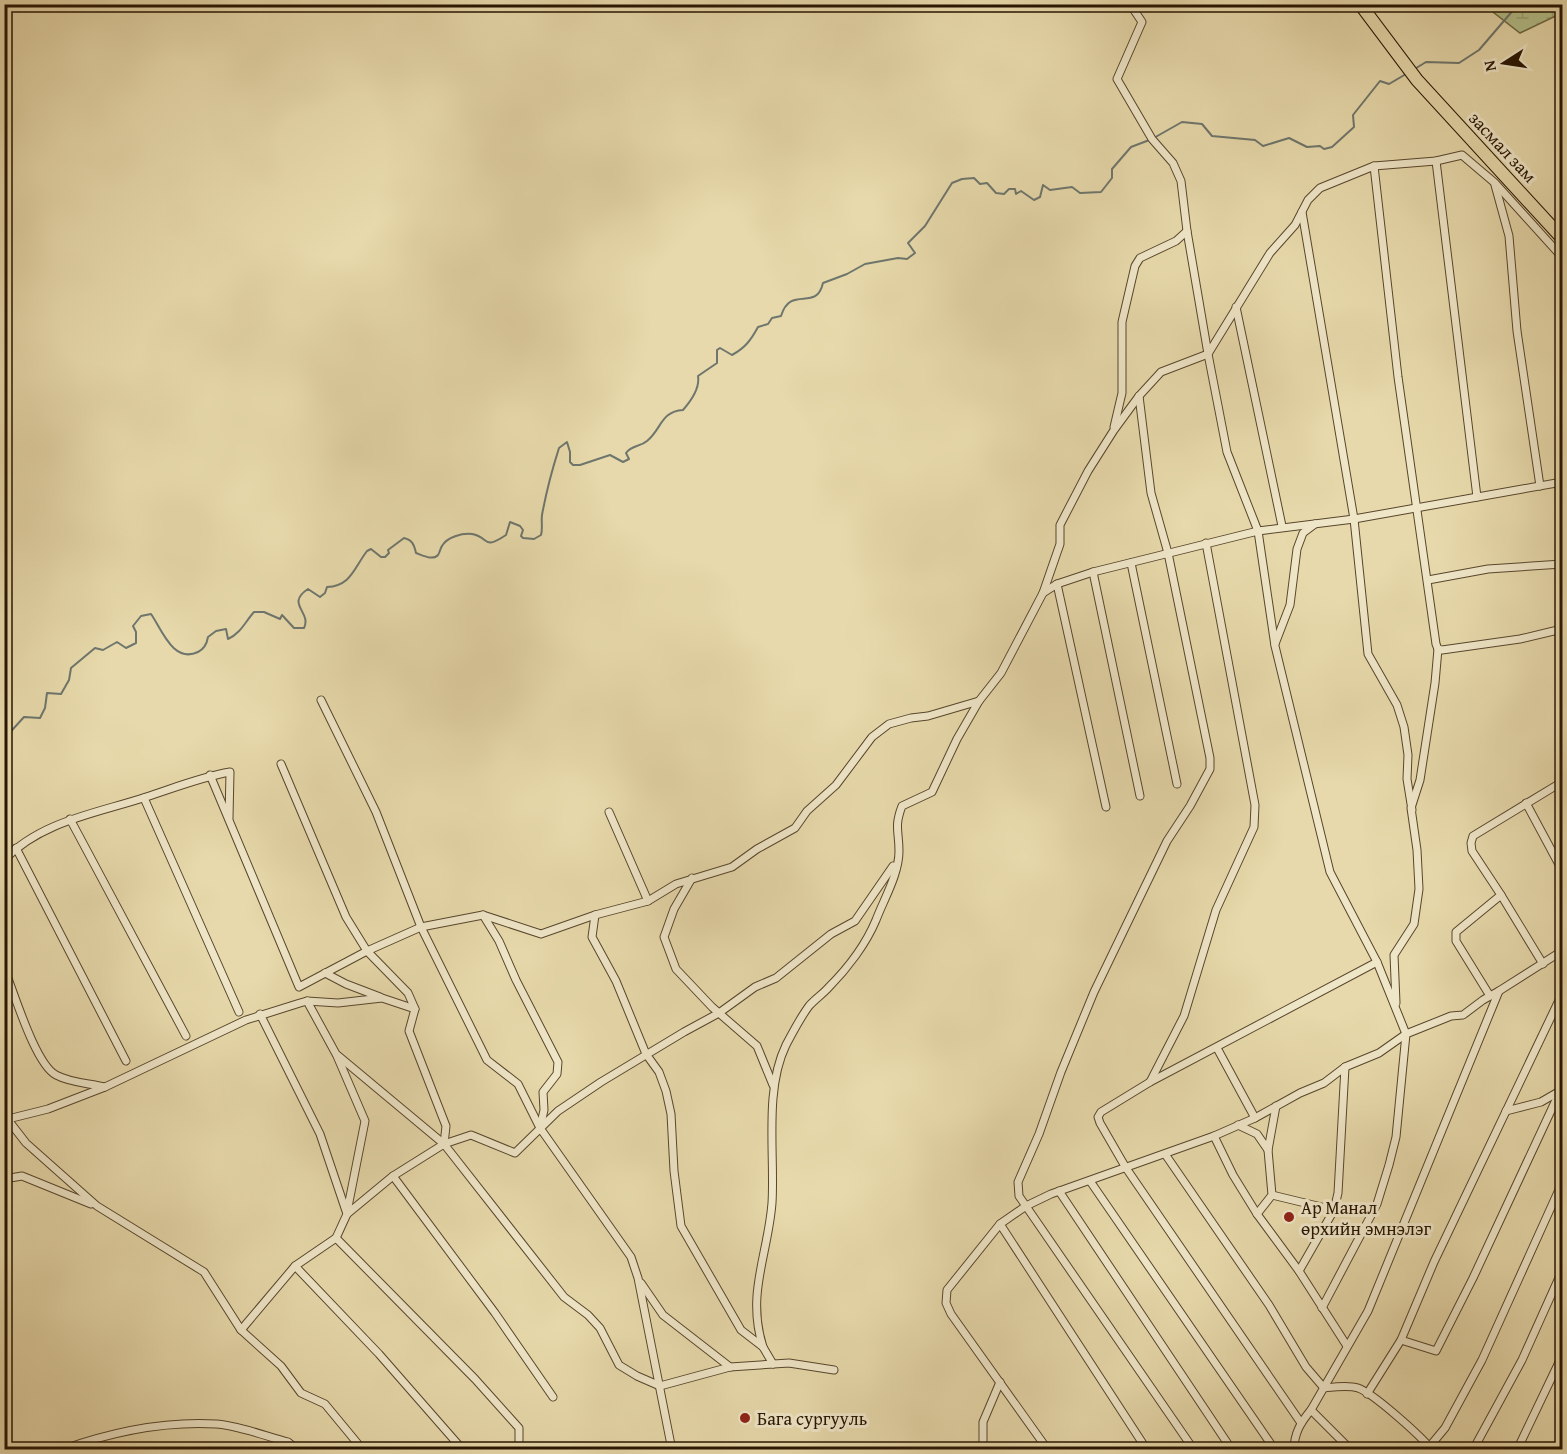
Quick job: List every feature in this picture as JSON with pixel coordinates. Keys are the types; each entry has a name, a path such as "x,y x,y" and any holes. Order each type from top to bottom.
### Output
{"highway":[{"name":"засмал зам","path":"1360,4 1416,80 1563,238"}],"street":[{"path":"1130,4 1142,22 1118,79 1152,140 1173,163 1182,181 1187,231 1227,452 1258,531 1275,646 1330,872 1377,962 1406,1034 1396,1137 1389,1165 1377,1203 1322,1308"},
{"path":"772,1364 759,1334 756,1298 758,1278 770,1233 773,1180 771,1146 774,1088 778,1063 811,1004 844,970 875,923 896,866 899,851 896,822 902,806 932,792 949,755 979,701 1000,673 1043,593 1060,544 1060,525 1088,471 1114,430 1139,396 1161,372 1208,354 1270,253 1295,225 1313,193 1374,166 1436,161 1462,155 1495,183 1563,257"},
{"path":"1436,161 1477,497"},
{"path":"1374,166 1398,377 1438,649 1420,780 1412,810"},
{"path":"1495,183 1509,236 1518,331 1540,486"},
{"path":"1302,212 1354,519 1368,654 1397,705 1404,727 1407,779 1418,850 1419,889 1414,924 1394,955 1398,1014"},
{"path":"1114,430 1122,393 1122,322 1134,266 1140,258 1176,242 1187,231"},
{"path":"1236,307 1282,526"},
{"path":"1139,396 1151,493 1168,553 1210,758 1210,769 1190,806 1167,841 1094,992 1060,1072 1039,1134 1018,1182 1020,1196 1026,1206 1194,1449"},
{"path":"1043,593 1057,584 1093,572 1258,531 1282,526 1354,519 1563,482"},
{"path":"1275,646 1290,605 1297,549 1303,533 1317,523"},
{"path":"1150,1082 1184,1016 1216,910 1254,827 1256,805 1206,543"},
{"path":"1131,563 1177,784"},
{"path":"1428,580 1488,569 1563,564"},
{"path":"1093,572 1140,796"},
{"path":"1057,584 1106,807"},
{"path":"1438,649 1483,645 1563,629"},
{"path":"321,700 376,812 421,927 487,1060 518,1084 540,1128 631,1257 638,1278 672,1449"},
{"path":"210,775 299,987 367,951 421,927 483,915 541,934 595,915 648,901 676,884 732,867 757,849 795,828 807,811 836,785 872,737 889,724 928,716 979,701"},
{"path":"281,764 346,917 367,951 408,993 415,1009 409,1031 446,1126 444,1144"},
{"path":"4,860 16,848 70,819 144,798 210,775 230,772 229,820"},
{"path":"1543,964 1472,851 1471,843 1473,836 1563,782"},
{"path":"144,798 239,1012"},
{"path":"1526,803 1563,870"},
{"path":"609,812 648,901"},
{"path":"70,819 186,1036"},
{"path":"16,848 126,1061"},
{"path":"347,1214 393,1176 444,1144 471,1135 515,1153 558,1111 646,1054 718,1013 755,987 776,978 831,934 855,921 891,870 899,851"},
{"path":"692,878 674,909 664,937 676,969 718,1013 757,1046 774,1088"},
{"path":"1490,996 1456,941 1456,932 1501,895"},
{"path":"483,915 499,941 516,980 558,1062 557,1074 543,1092 544,1110 540,1128"},
{"path":"595,915 592,937 616,981 646,1054 659,1072 666,1091 671,1114 674,1171 681,1226 741,1330 763,1347"},
{"path":"1048,1449 951,1314 945,1296 947,1290 1000,1224 1026,1206 1059,1191 1214,1136 1254,1118 1300,1092 1324,1083 1345,1067 1379,1053 1406,1034 1451,1016 1463,1015 1563,951"},
{"path":"1300,1423 1126,1168 1098,1117 1101,1112 1150,1082 1377,962"},
{"path":"4,968 39,1057 53,1074 71,1082 105,1087"},
{"path":"325,973 346,984 415,1009"},
{"path":"1294,1449 1300,1423 1311,1410 1368,1311 1500,992"},
{"path":"1367,1394 1401,1340 1434,1262 1563,994"},
{"path":"97,1206 26,1143 5,1118 48,1109 105,1087 260,1014 308,1001 338,1003 382,998"},
{"path":"241,1330 295,1266 336,1238 347,1214 365,1121 336,1054 308,1001"},
{"path":"260,1014 320,1134 347,1214"},
{"path":"1217,1048 1254,1118"},
{"path":"336,1054 444,1144 564,1297 588,1315 600,1328 619,1365 660,1386 730,1367 789,1363 834,1370"},
{"path":"1299,1271 1334,1210 1338,1193 1345,1067"},
{"path":"1506,1111 1541,1102 1561,1089"},
{"path":"1401,1340 1436,1351 1473,1278 1561,1089"},
{"path":"1257,1214 1272,1195 1268,1150 1276,1106"},
{"path":"1238,1125 1257,1134 1268,1150"},
{"path":"1214,1136 1233,1175 1257,1214 1299,1271 1347,1346"},
{"path":"1165,1154 1269,1305 1306,1367 1324,1388"},
{"path":"4,1179 22,1176 97,1206 204,1272 241,1330 281,1366 301,1393 324,1404 363,1449"},
{"path":"393,1176 495,1313 553,1397"},
{"path":"1090,1181 1275,1449"},
{"path":"1324,1388 1357,1388 1400,1419 1431,1448 1445,1428 1482,1360 1563,1183"},
{"path":"1059,1191 1232,1449"},
{"path":"1272,1195 1334,1210"},
{"path":"1000,1224 1147,1449"},
{"path":"336,1238 475,1378 519,1428 519,1449"},
{"path":"295,1266 379,1354 463,1449"},
{"path":"1473,1449 1522,1360 1563,1271"},
{"path":"638,1278 663,1315 730,1367"},
{"path":"1517,1449 1563,1356"},
{"path":"979,1449 983,1443 983,1422 1000,1382"},
{"path":"1311,1410 1351,1449"},
{"path":"61,1449 96,1437 152,1425 218,1424 288,1442 298,1449"}],"green space":[{"path":"1484,5 1562,5 1562,13 1520,33"}],"waterway":[{"path":"1413,70 1426,62 1459,63 1479,50 1515,8 1529,4"},
{"path":"4,739 24,717 40,718 45,708 47,693 61,694 69,680 71,668 95,648 103,650 117,642 126,648 136,643 136,632 133,626 141,616 151,614 169,643 182,653 189,654 202,649 208,637 216,631 226,629 228,639 232,637 254,612 264,612 280,619 282,615 294,628 304,628 305,617 299,604 302,594 308,589 320,597 325,593 327,587 347,580 367,551 371,549 381,557 385,557 389,553 388,550 404,538 412,543 416,553 433,558 438,555 447,540 459,535 472,534 489,543 498,540 506,535 510,522 520,526 523,530 521,536 523,538 534,539 541,535 549,481 559,448 567,442 570,462 573,465 580,465 610,455 623,462 629,459 626,453 628,450 652,437 670,414 683,410 696,390 698,376 717,363 717,350 720,348 732,355 737,352 753,336 758,327 768,324 772,318 781,316 785,307 791,302 815,296 820,292 823,283 865,264 898,258 907,259 915,253 908,243 925,226 952,183 974,178 980,184 987,183 996,193 1004,194 1009,189 1015,189 1016,194 1021,191 1034,200 1040,197 1043,185 1050,190 1072,187 1080,193 1101,192 1112,178 1112,169 1131,147 1152,139 1182,122 1202,124 1212,136 1255,140 1263,146 1289,138 1307,147 1320,146 1324,149 1332,147 1354,127 1353,115 1380,81 1389,84 1406,74"}],"place":[{"name":"Ар Манал өрхийн эмнэлэг","path":"1289,1217"},
{"name":"Бага сургууль","path":"745,1418"}]}
